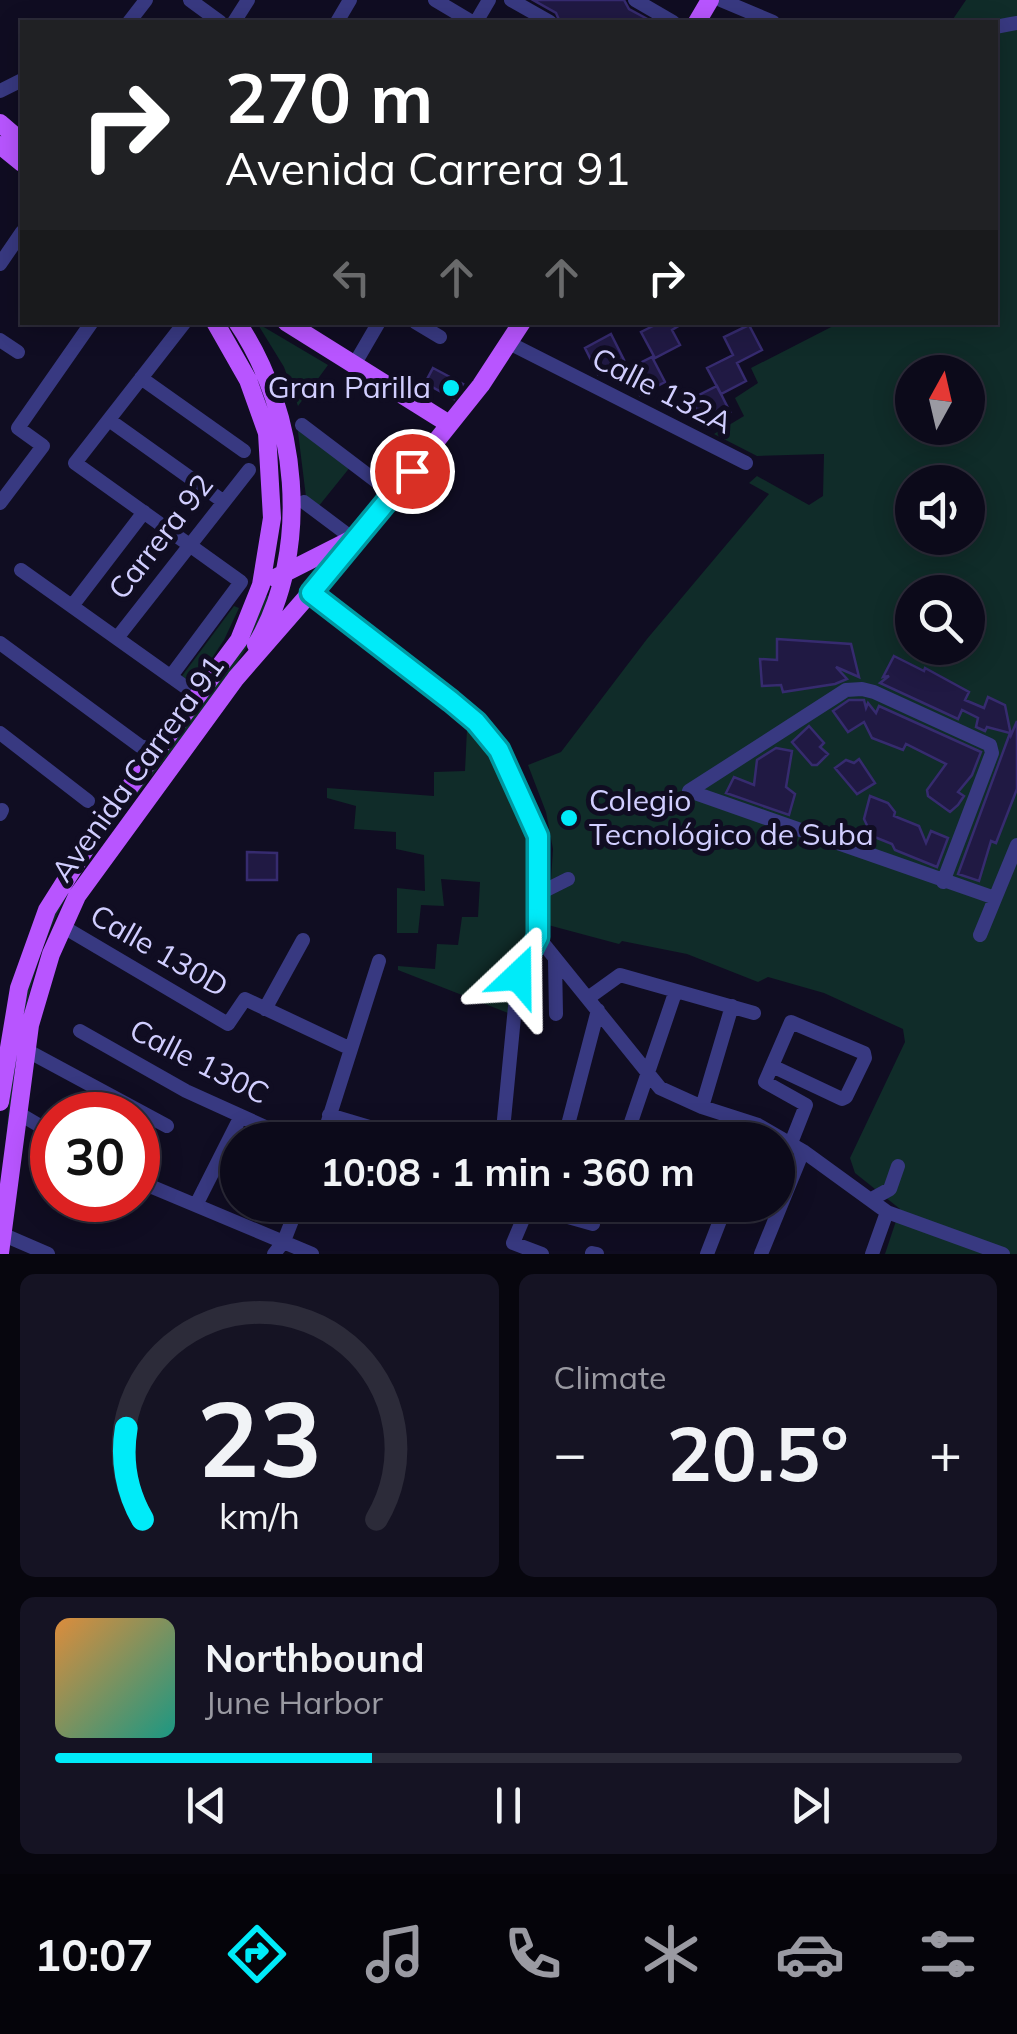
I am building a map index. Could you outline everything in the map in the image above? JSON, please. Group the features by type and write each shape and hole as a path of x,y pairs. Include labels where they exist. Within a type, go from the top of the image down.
{"main road":[{"path":"0,124 20,140"},
{"path":"0,145 20,161"},
{"path":"216,325 248,380 267,433 273,500 269,552 261,584"},
{"path":"236,678 268,622 283,574 291,512 286,438 272,387 239,325"},
{"path":"291,325 449,424"},
{"name":"Avenida Carrera 91","path":"2,1244 33,1011 62,926 100,861 236,678 393,494 520,325"},
{"name":"Avenida Carrera 91","path":"0,1102 4,1037 22,974 47,910 95,834 238,640 261,584 358,534"}],"street":[{"path":"131,20 146,0"},
{"path":"190,0 217,20"},
{"path":"437,0 471,20"},
{"path":"511,0 546,20"},
{"path":"636,0 670,20"},
{"path":"721,0 768,20"},
{"path":"0,264 20,239"},
{"path":"0,503 43,446 18,428 90,325"},
{"path":"170,676 241,582 75,463 184,325"},
{"path":"354,365 377,325"},
{"path":"419,325 440,337"},
{"path":"0,340 18,352"},
{"name":"Calle 132A","path":"508,344 556,361 741,462"},
{"path":"142,378 244,451"},
{"path":"109,420 224,502"},
{"path":"302,425 393,494"},
{"name":"Carrera 92","path":"117,638 249,470"},
{"path":"304,502 358,534"},
{"path":"72,606 144,512"},
{"path":"21,570 198,696"},
{"path":"311,593 476,722 499,750 538,836 538,937 518,976 504,1122"},
{"path":"0,642 140,746 158,752"},
{"path":"943,882 992,753 990,745 874,692 846,690 689,792 943,882 995,898"},
{"path":"0,733 88,801"},
{"path":"980,935 1017,845"},
{"path":"538,894 568,879"},
{"name":"Calle 130D","path":"62,926 228,1024 245,999 351,1049"},
{"path":"538,937 660,1088 733,1122"},
{"path":"265,1008 303,940"},
{"path":"328,1122 379,961"},
{"path":"556,961 556,1014"},
{"path":"568,1122 593,1004 620,975 754,1013"},
{"path":"631,1122 675,993"},
{"path":"702,1107 732,1006"},
{"path":"761,1254 797,1147 806,1105 765,1082 791,1022 860,1049 865,1058 846,1097 838,1098 772,1066"},
{"name":"Calle 130C","path":"80,1031 186,1091 254,1122"},
{"path":"26,1050 166,1126"},
{"path":"18,1113 30,1120"},
{"path":"239,1122 241,1116"},
{"path":"330,1116 352,1122"},
{"path":"797,1147 887,1212 1003,1254"},
{"path":"196,1206 220,1164"},
{"path":"870,1200 890,1189 898,1166"},
{"path":"160,1191 312,1254"},
{"path":"873,1254 887,1212"},
{"path":"274,1254 291,1222"},
{"path":"522,1222 513,1244 542,1254"},
{"path":"586,1222 593,1224"},
{"path":"707,1254 719,1222"},
{"path":"2,1244 48,1254"}],"green space":[{"path":"966,0 1017,0 1017,1254 885,1254 900,1209 855,1173 850,1158 905,1042 903,1029 824,993 768,977 758,982 687,954 622,941 619,944 548,925 553,849 546,812 528,765 561,752 647,639 769,494 749,483 757,476 809,505 823,496 824,454 757,456 714,434 744,416 735,398 758,383 751,368 835,325 998,325 998,20 952,20"},
{"path":"258,325 328,365 298,406 284,367"},
{"path":"297,424 351,466 318,507 306,497"},
{"path":"266,596 270,596 254,633 227,678 107,833 65,899 48,935 35,973 18,1051 0,1211 12,1069 30,974 62,895"},
{"path":"234,606 239,608 224,640 194,685 182,676"},
{"path":"467,729 516,799 530,846 532,900 527,934 516,967 513,1015 398,970 398,966 435,969 437,944 458,945 462,917 478,917 480,882 441,879 444,906 421,905 418,933 397,933 397,888 425,891 424,855 396,849 396,832 354,829 356,806 327,798 327,788 434,796 434,772 465,771"}],"building":[{"path":"533,0 624,0 629,9 649,20 559,20 556,13"},
{"path":"655,325 680,325 672,330 680,345 655,358 641,332"},
{"path":"749,325 762,350 737,363 746,381 721,394 707,368 733,355 724,337"},
{"path":"611,334 624,360 598,374 585,348"},
{"path":"652,357 665,382 640,395 626,370"},
{"path":"433,368 463,384 454,399 425,383"},
{"path":"717,386 730,412 704,425 691,399"},
{"path":"777,639 851,644 859,677 836,667 847,679 783,692 781,685 762,686 760,659 777,660"},
{"path":"894,656 895,665 912,665 924,671 925,668 969,692 965,700 984,708 988,697 1005,705 1011,735 1017,721 1017,789 996,843 991,841 979,881 958,874 1010,733 987,727 985,731 976,727 978,718 962,710 958,719 880,683 889,676 883,677"},
{"path":"849,700 864,700 866,708 868,703 876,713 879,706 981,752 972,775 958,792 964,796 958,805 950,812 928,796 927,790 946,764 906,744 903,750 872,738 864,722 848,732 833,711"},
{"path":"809,726 828,754 817,765 812,765 792,742"},
{"path":"776,748 792,751 786,787 795,794 789,815 726,793 734,777 754,785 757,760"},
{"path":"859,759 875,783 857,794 835,768 846,760 854,763"},
{"path":"870,796 888,803 894,816 919,826 926,843 931,831 948,838 937,867 872,836 864,819"},
{"path":"247,852 277,853 277,880 247,880"}],"place":[{"name":"Gran Parilla","path":"451,388"},
{"name":"Colegio Tecnológico de Suba","path":"569,818"}],"route":[{"path":"412,471 311,593 451,701 476,722 499,750 538,836 538,937 518,976"}]}
